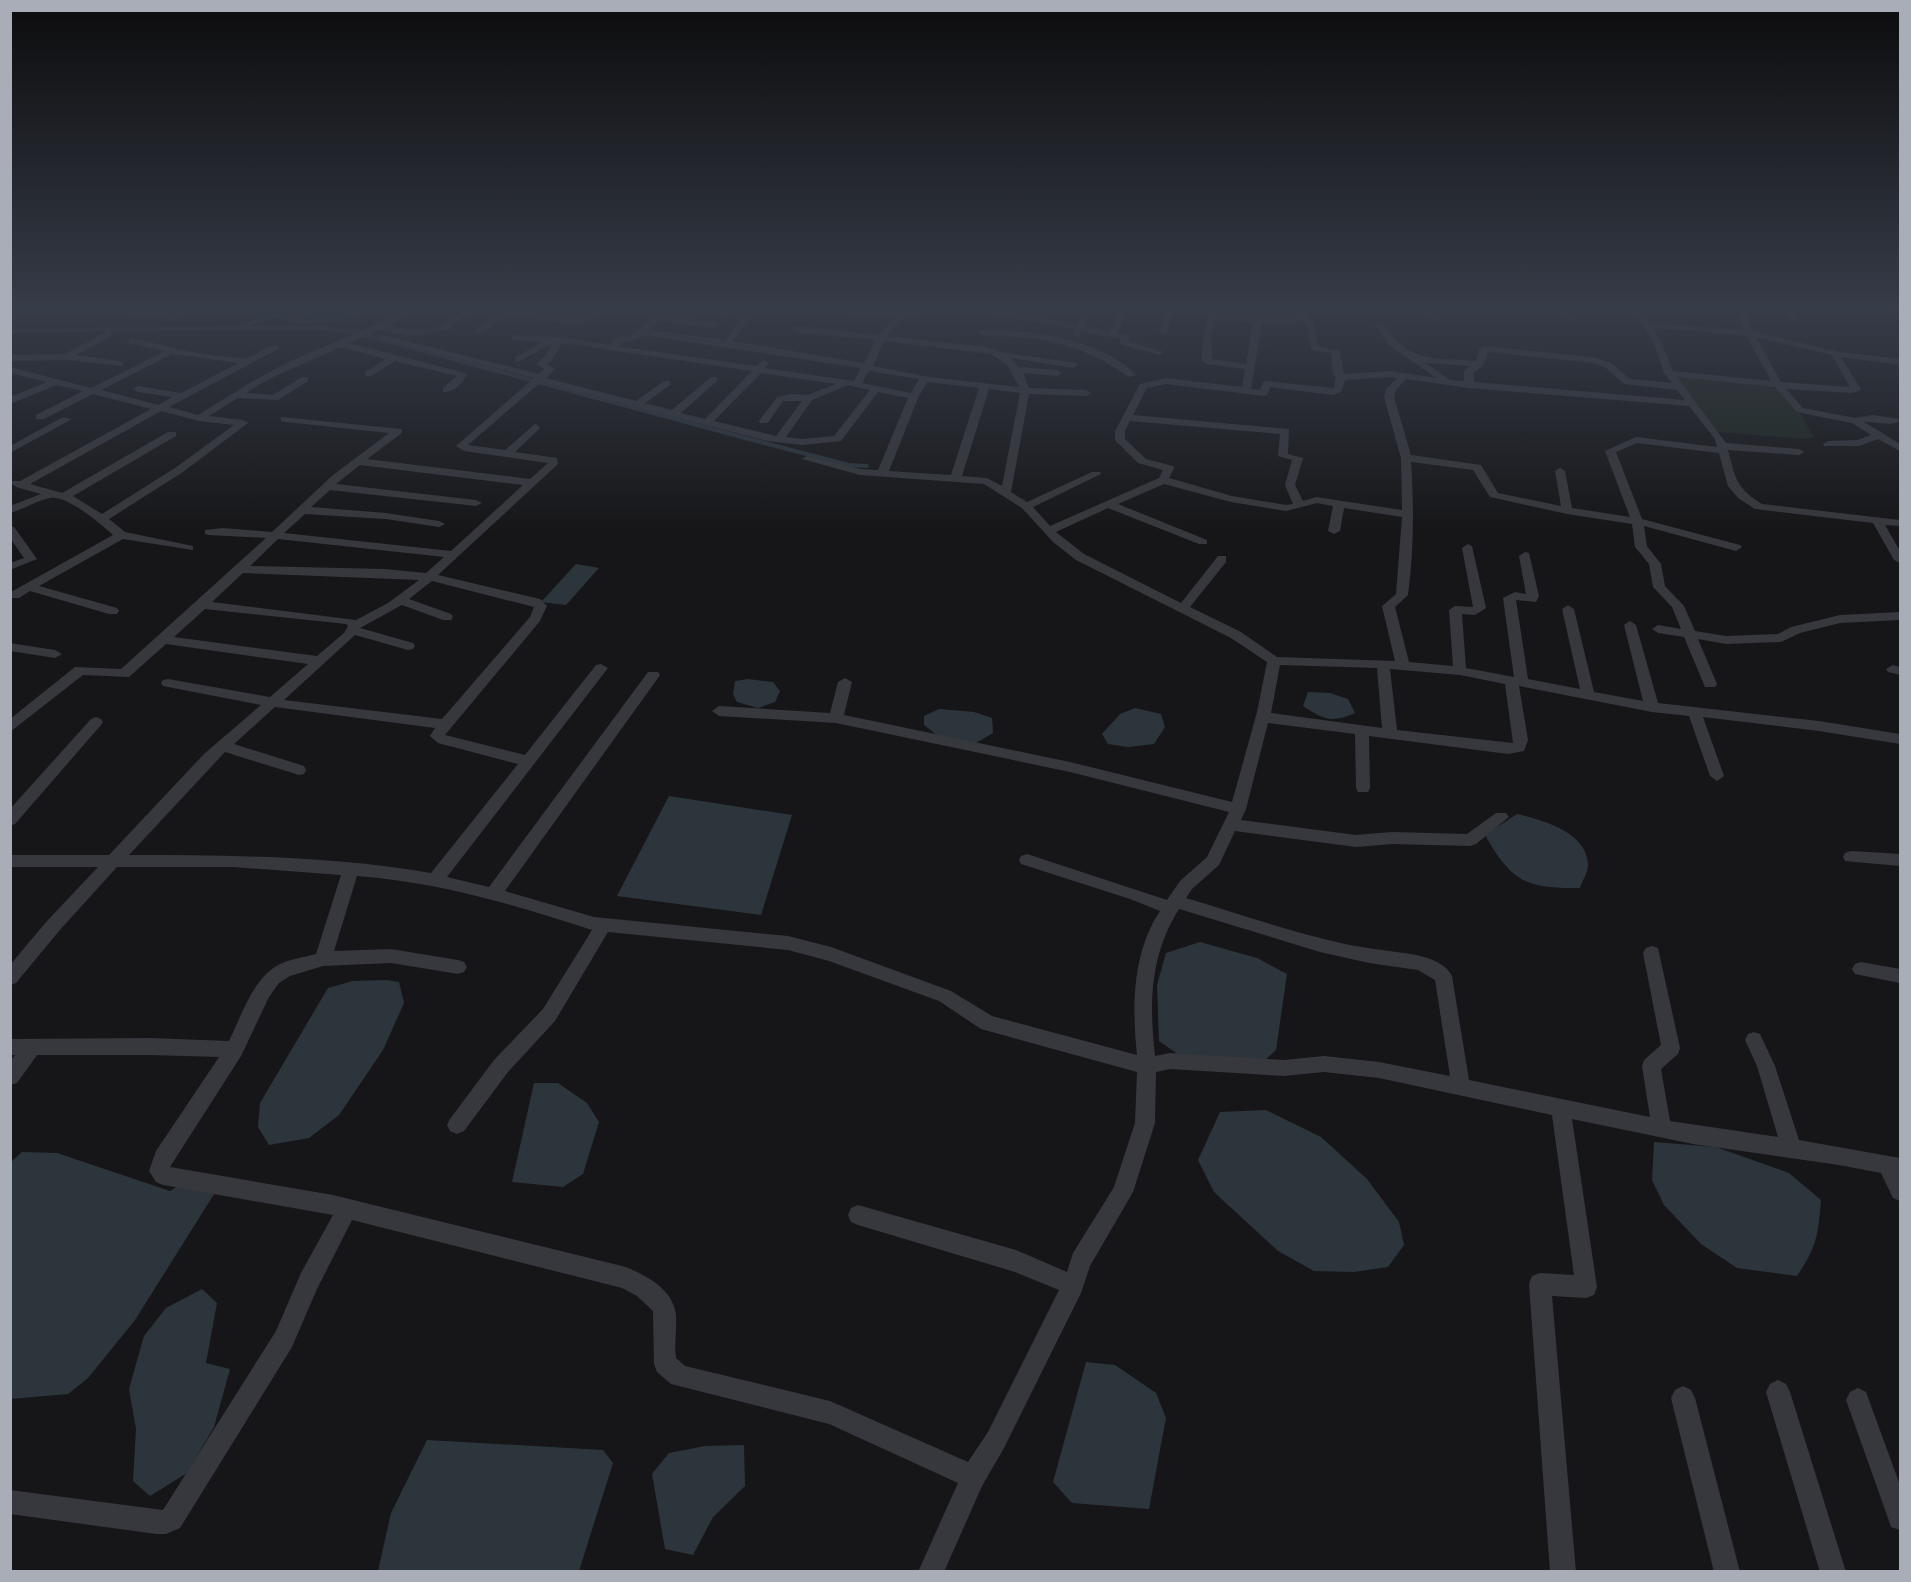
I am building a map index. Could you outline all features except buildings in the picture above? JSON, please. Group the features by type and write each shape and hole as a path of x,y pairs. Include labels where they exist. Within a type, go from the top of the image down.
{"street":[{"path":"11,401 51,384"},
{"path":"63,384 199,418 243,423 179,470 102,519"},
{"path":"40,417 107,384"},
{"path":"15,483 204,384"},
{"path":"199,418 254,384"},
{"path":"236,395 275,398 297,384"},
{"path":"446,390 455,384"},
{"path":"10,978 53,926 224,746 320,661 354,627 400,600 431,577 554,461 461,446 534,384"},
{"path":"553,384 706,423 802,442 837,439 876,389"},
{"path":"637,405 665,384"},
{"path":"672,415 708,384"},
{"path":"706,423 746,384"},
{"path":"764,421 784,397 809,398 851,384"},
{"path":"856,384 914,396"},
{"path":"883,472 914,396 922,384"},
{"path":"966,384 1025,391 1086,393"},
{"path":"1006,491 1025,391 1023,384"},
{"path":"1148,384 1143,386 1127,417 1120,431 1120,440 1142,461 1168,468 1163,480"},
{"path":"1189,384 1264,393 1266,384 1332,392 1338,390 1339,384"},
{"path":"1246,391 1247,384"},
{"path":"1396,384 1391,389 1389,398 1406,458 1409,503 1402,595 1388,606 1403,666"},
{"path":"1457,384 1691,403"},
{"path":"1646,384 1680,387"},
{"path":"1678,384 1720,439 1733,486 1742,496 1759,507 1900,523"},
{"path":"1777,384 1806,388 1856,389 1853,384"},
{"path":"1777,384 1800,410 1855,422 1900,448"},
{"path":"956,477 985,386"},
{"path":"138,389 182,396"},
{"path":"779,439 809,398"},
{"path":"1127,417 1285,431 1283,456 1298,459 1290,485 1300,506"},
{"path":"10,450 68,418"},
{"path":"1855,422 1873,418 1895,421"},
{"path":"10,728 80,670 124,674 328,486 398,431 285,419"},
{"path":"507,454 535,427"},
{"path":"10,510 59,495 172,434"},
{"path":"1828,444 1859,443 1880,435"},
{"path":"1710,684 1678,606 1659,587 1655,564 1641,547 1637,521 1611,450 1636,440 1799,452"},
{"path":"1406,458 1477,467 1494,495 1567,511 1637,521 1736,547"},
{"path":"807,459 860,472 987,481 1006,491 1026,506 1048,531 1080,556 1236,635 1274,661 1383,664 1460,671 1652,706 1819,726 1900,739"},
{"path":"357,461 532,483"},
{"path":"1560,471 1567,511"},
{"path":"1026,506 1096,474"},
{"path":"1048,531 1163,480 1231,499 1286,508 1316,500 1407,514"},
{"path":"15,483 59,495 102,519 121,535 189,549"},
{"path":"328,486 476,502"},
{"path":"1335,531 1339,503"},
{"path":"1108,504 1203,542"},
{"path":"302,510 386,516 440,524"},
{"path":"1877,520 1900,560"},
{"path":"10,529 31,559 10,567"},
{"path":"209,532 223,531 376,545 455,555"},
{"path":"15,595 121,535"},
{"path":"1460,671 1455,610 1476,611 1480,608 1468,549"},
{"path":"1262,717 1508,749 1518,747 1521,740 1509,598 1515,596 1530,599 1533,596 1525,556"},
{"path":"1183,608 1222,559"},
{"path":"240,569 386,573 431,577 536,602 541,606 536,618 437,736 443,740 528,761"},
{"path":"28,587 113,611"},
{"path":"400,600 447,617"},
{"path":"202,604 349,621 354,627 408,646"},
{"path":"1568,609 1588,694"},
{"path":"1658,629 1726,640 1781,639 1796,630 1840,619 1900,616"},
{"path":"1630,625 1652,706"},
{"path":"162,639 320,661"},
{"path":"10,647 55,654"},
{"path":"930,1572 973,1477 996,1440 1073,1285 1081,1261 1123,1192 1145,1123 1147,1066 1142,1018 1147,960 1163,920 1186,885 1213,861 1234,817 1262,717 1274,661"},
{"path":"1383,664 1390,734"},
{"path":"435,880 601,668"},
{"path":"493,894 653,675"},
{"path":"836,718 845,682"},
{"path":"168,683 298,707 445,724"},
{"path":"718,711 836,718 1070,767 1234,817 1356,842 1392,838 1470,840 1501,817"},
{"path":"1694,711 1717,776"},
{"path":"10,820 96,722"},
{"path":"1362,730 1363,788"},
{"path":"224,746 299,770"},
{"path":"10,797 29,797"},
{"path":"1851,857 1900,860"},
{"path":"1027,860 1135,894 1336,950 1412,963 1438,971 1443,976 1461,1087"},
{"path":"10,861 232,861 394,873 435,880 493,894 594,924 788,943 813,948 945,996 987,1023 1147,1066 1170,1061 1284,1068 1324,1064 1379,1070 1662,1129 1894,1166 1900,1191"},
{"path":"323,959 351,870"},
{"path":"457,1125 501,1066 549,1015 604,925"},
{"path":"1652,953 1671,1047 1651,1066 1662,1129"},
{"path":"458,967 392,956 323,959 285,970 273,978 263,992 234,1050 163,1158 158,1168 159,1171 164,1175 347,1209 626,1278 651,1291 664,1309 665,1364 679,1376 830,1413 973,1477"},
{"path":"1861,969 1900,976"},
{"path":"1754,1040 1766,1066 1792,1149"},
{"path":"10,1047 167,1045 234,1050"},
{"path":"10,1077 33,1047"},
{"path":"1561,1108 1586,1287 1540,1284 1563,1572"},
{"path":"10,1502 156,1522 166,1522 171,1519 284,1339 309,1281 347,1209"},
{"path":"858,1215 1016,1261 1073,1285"},
{"path":"1778,1392 1833,1572"},
{"path":"1683,1398 1727,1572"},
{"path":"1858,1400 1900,1518"}],"shaded area":[{"path":"1680,384 1774,385 1799,412 1814,437 1807,439 1718,432"},
{"path":"576,564 599,568 566,605 541,602"},
{"path":"748,679 773,682 780,691 775,702 758,708 737,702 733,694 735,681"},
{"path":"1308,692 1330,693 1348,699 1355,713 1334,719 1323,717 1303,706"},
{"path":"1135,708 1161,714 1165,727 1154,744 1128,747 1108,744 1102,734 1120,714"},
{"path":"939,709 974,712 992,718 993,733 976,743 937,735 924,725 924,716"},
{"path":"669,796 792,815 761,915 617,896"},
{"path":"1517,814 1562,829 1580,844 1586,854 1588,865 1580,888 1546,887 1533,884 1522,880 1504,863 1485,835"},
{"path":"1200,942 1257,958 1287,974 1276,1050 1264,1061 1179,1055 1159,1041 1157,985 1166,953"},
{"path":"353,981 399,982 404,1003 383,1050 339,1115 309,1138 269,1145 258,1127 260,1103 328,988"},
{"path":"534,1083 558,1083 587,1103 599,1122 583,1174 563,1187 512,1182"},
{"path":"1266,1110 1321,1137 1367,1179 1399,1222 1404,1245 1388,1267 1354,1272 1314,1271 1278,1251 1214,1192 1198,1160 1220,1112"},
{"path":"1654,1142 1716,1147 1789,1173 1821,1200 1815,1240 1809,1257 1797,1276 1737,1268 1701,1244 1664,1205 1652,1180"},
{"path":"22,1152 57,1153 170,1191 188,1180 216,1191 135,1320 88,1378 68,1394 11,1399 11,1162"},
{"path":"202,1289 217,1303 206,1363 230,1369 214,1427 187,1473 150,1496 133,1481 136,1429 129,1389 144,1336 166,1308"},
{"path":"1086,1362 1115,1365 1156,1393 1166,1418 1149,1509 1072,1503 1053,1482"},
{"path":"427,1440 603,1450 613,1463 579,1571 378,1571 391,1513"},
{"path":"744,1445 745,1486 713,1517 693,1555 665,1549 652,1474 669,1453 705,1446"}],"waterway":[{"path":"545,384 849,465 867,466"}]}
